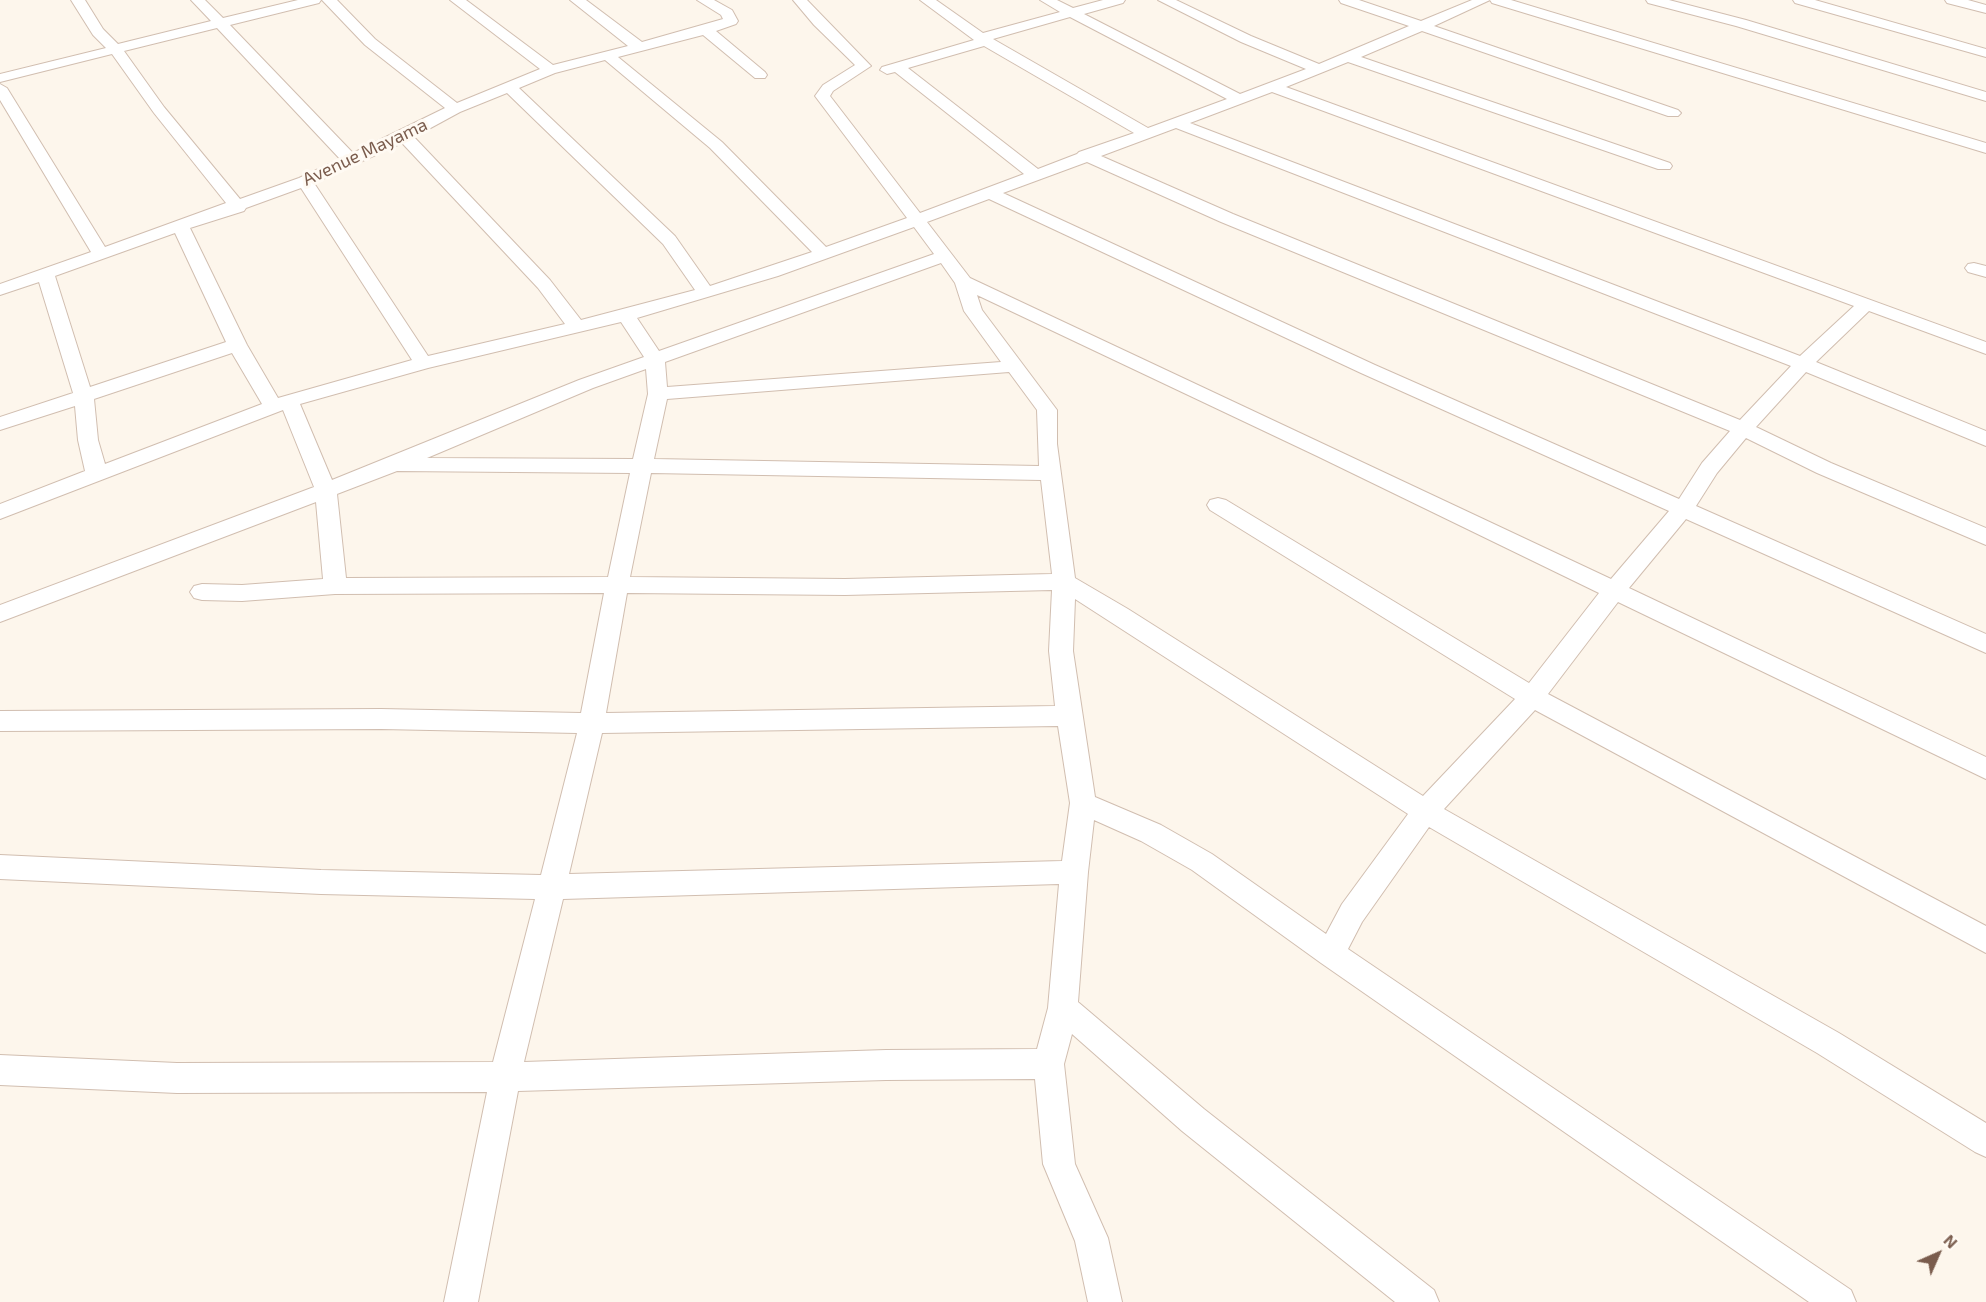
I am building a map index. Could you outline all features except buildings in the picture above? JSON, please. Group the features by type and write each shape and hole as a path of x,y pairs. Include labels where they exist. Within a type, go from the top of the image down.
{"street":[{"path":"78,0 98,32 116,50 159,110 238,207"},
{"path":"198,0 351,161"},
{"path":"0,78 314,0"},
{"path":"329,0 370,42 455,109"},
{"path":"457,0 550,70"},
{"path":"577,0 639,47"},
{"name":"Avenue Mayama","path":"0,291 305,181 404,136 455,109 550,70 706,30 731,21 727,13 704,0"},
{"path":"800,0 864,66 828,88 822,96 964,282 973,311 1047,410 1051,473 1064,582 1062,651 1069,716 1083,803 1074,873 1063,1008 1049,1064 1059,1164 1091,1238 1105,1302"},
{"path":"927,0 983,40 1145,133"},
{"path":"1047,0 1239,99"},
{"path":"850,76 898,68 1118,0"},
{"path":"1165,0 1246,39 1319,69"},
{"path":"1346,0 1673,113"},
{"path":"0,512 281,404 423,363 626,315 706,293 824,254 1319,69 1484,0"},
{"path":"1497,0 1986,148"},
{"path":"1653,0 1741,23 1986,98"},
{"path":"1800,0 1986,53"},
{"path":"1952,0 1986,9"},
{"path":"706,30 760,75"},
{"path":"606,54 716,145 824,254"},
{"path":"1348,57 1664,166"},
{"path":"898,68 1035,175"},
{"path":"509,86 669,240 706,293"},
{"path":"1270,86 1986,348"},
{"path":"0,88 101,255"},
{"path":"1173,122 1803,364 1986,439"},
{"path":"404,136 474,207 544,284 576,326"},
{"path":"1085,155 1227,218 1743,429 1824,468 1986,537"},
{"path":"305,181 423,363"},
{"path":"989,193 1357,364 1986,644"},
{"path":"180,225 237,345 281,404 326,490 335,586"},
{"path":"0,614 392,465 482,426 655,359 945,256"},
{"path":"45,274 84,398 88,440 97,476"},
{"path":"964,282 1324,451 1986,769"},
{"path":"1331,954 1352,912 1425,811 1532,697 1614,592 1683,509 1709,468 1803,364 1864,305"},
{"path":"461,1302 505,1077 592,723 627,533 658,394 655,359 626,315"},
{"path":"0,424 84,398 237,345"},
{"path":"658,394 1016,366"},
{"path":"392,465 643,466 1051,473"},
{"path":"1218,505 1532,697 1986,940"},
{"path":"202,592 242,593 335,586 845,587 1064,582 1120,615 1425,811 1828,1043 1986,1141"},
{"path":"0,721 381,719 592,723 1069,716"},
{"path":"1083,803 1151,833 1202,862 1331,954 1839,1302"},
{"path":"0,867 321,882 550,887 1074,873"},
{"path":"1063,1008 1192,1120 1422,1302"},
{"path":"0,1070 177,1078 505,1077 886,1065 1049,1064"}]}
